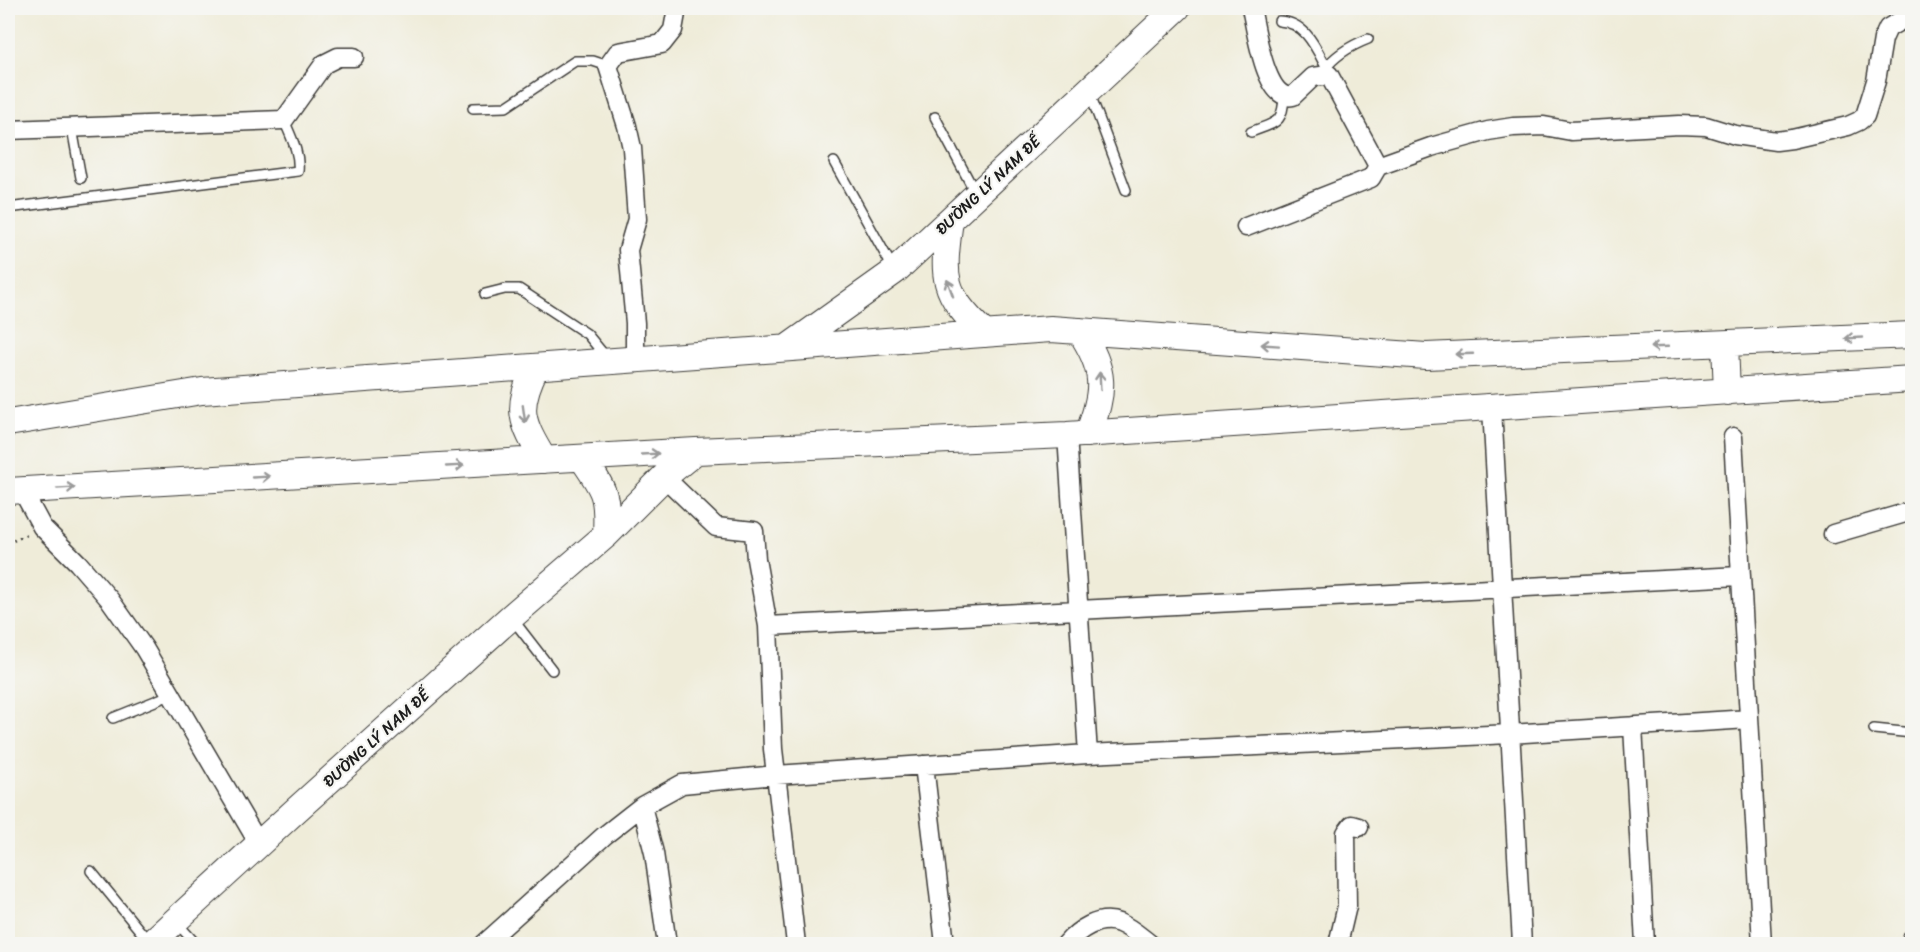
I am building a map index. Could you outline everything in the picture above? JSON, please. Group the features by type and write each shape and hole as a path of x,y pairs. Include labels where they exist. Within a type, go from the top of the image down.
{"street":[{"path":"635,359 635,323 628,250 637,219 632,148 608,66 618,52 662,44 673,30 677,8"},
{"name":"ĐƯỜNG LÝ NAM ĐẾ","path":"787,348 896,272 1177,8"},
{"path":"1246,227 1371,178 1378,166 1329,75 1323,70 1304,84 1293,96 1284,96 1277,92 1266,71 1251,8"},
{"path":"1378,166 1431,147 1488,131 1513,127 1544,126 1571,131 1679,125 1706,126 1735,135 1776,141 1848,126 1864,116 1876,81 1883,39 1888,28 1912,14"},
{"path":"8,130 284,120 324,64 338,57 354,57"},
{"path":"950,220 945,272 950,292 963,313 984,334"},
{"path":"8,423 202,391 1051,329 1426,356 1912,335"},
{"path":"1080,331 1091,348 1098,366 1101,386 1098,407 1077,434 1079,611 1088,754"},
{"path":"1725,344 1728,392"},
{"path":"536,367 522,400 523,418 529,436 544,460"},
{"path":"15,490 696,451 1077,434 1912,379"},
{"path":"1492,408 1522,945"},
{"path":"1733,437 1762,945"},
{"name":"ĐƯỜNG LÝ NAM ĐẾ","path":"151,944 511,617 606,535 664,477 696,451"},
{"path":"582,458 602,488 608,507 606,535"},
{"path":"664,477 716,527 754,531 756,559 768,626 773,749 796,945"},
{"path":"15,490 42,527 78,563 110,600 144,648 259,844"},
{"path":"1833,534 1912,511"},
{"path":"768,626 1740,576"},
{"path":"484,945 605,835 642,806 682,784 776,774 1088,754 1510,734 1749,719"},
{"path":"1633,726 1645,945"},
{"path":"924,765 945,945"},
{"path":"642,806 654,853 667,945"},
{"path":"1338,945 1347,906 1346,833 1352,825 1359,827"},
{"path":"1066,945 1081,929 1096,922 1118,922 1139,939"},
{"path":"1910,945 1912,939"}],"lane":[{"path":"1279,21 1286,21 1300,27 1308,35 1323,70 1340,53 1368,39"},
{"path":"473,108 506,107 575,62 593,61 608,66"},
{"path":"1088,91 1126,190"},
{"path":"1251,132 1279,120 1284,111 1284,96"},
{"path":"935,117 976,196"},
{"path":"8,208 298,171 297,152 284,120"},
{"path":"72,128 81,178"},
{"path":"834,162 896,272"},
{"path":"485,294 505,289 519,289 587,334 609,362"},
{"path":"511,617 552,670"},
{"path":"113,718 170,694"},
{"path":"1874,729 1912,733"},
{"path":"91,871 151,944"},
{"path":"176,921 196,945"}]}
